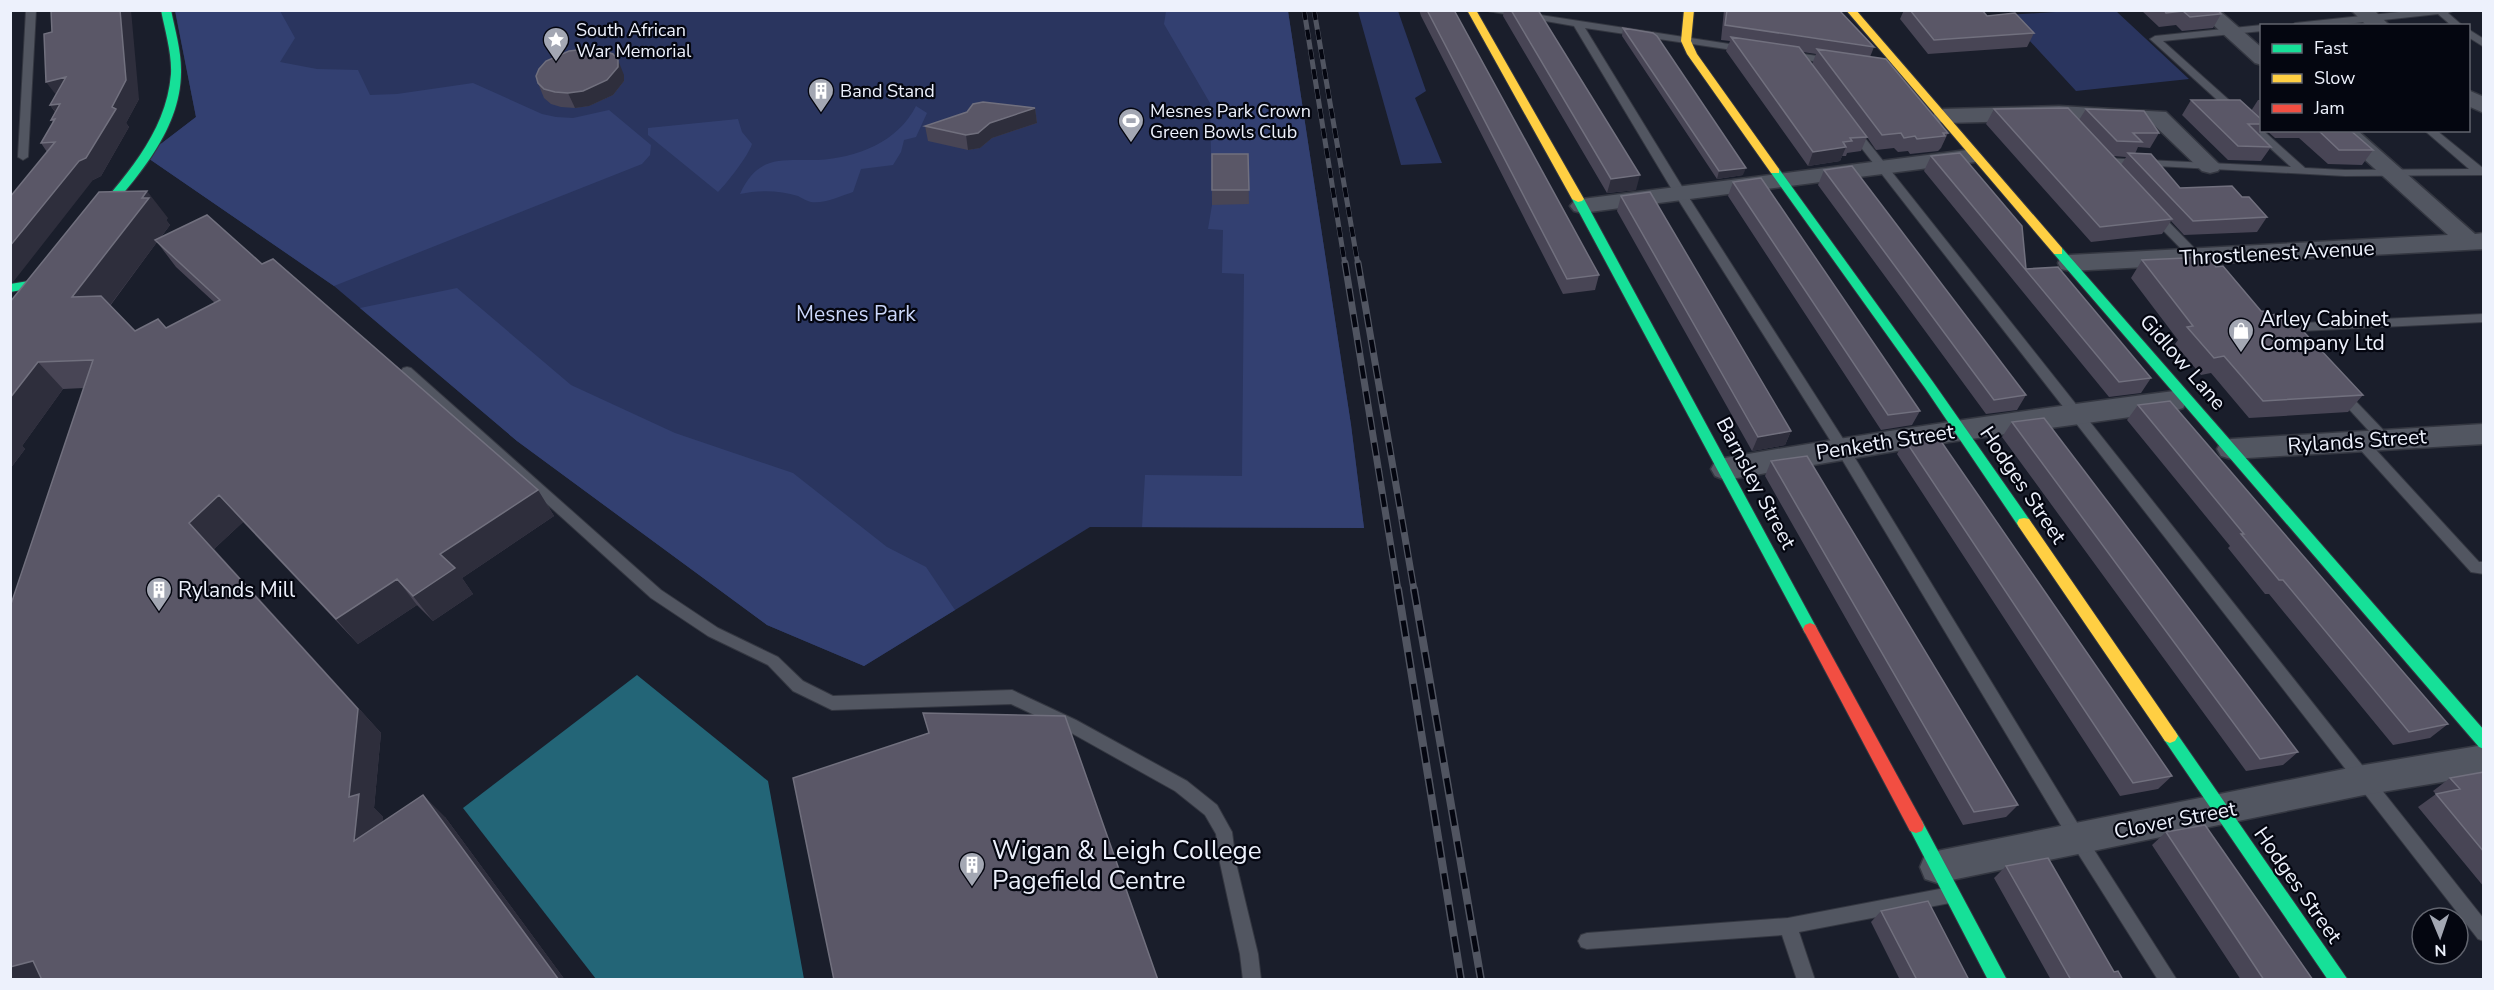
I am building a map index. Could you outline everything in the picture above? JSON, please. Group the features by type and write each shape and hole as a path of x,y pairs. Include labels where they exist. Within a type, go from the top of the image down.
{"street":[{"path":"83,233 145,156 159,134 169,110 176,84 176,72 166,10"},
{"name":"Barnsley Street","path":"1471,10 1582,206 1725,469 1998,980"},
{"path":"1686,42 1689,10"},
{"name":"Gidlow Lane","path":"1850,10 2484,742"},
{"path":"2206,10 2260,56"},
{"name":"Hodges Street","path":"1686,42 1780,180 1960,431 2219,811 2339,980"},
{"path":"2470,97 2484,107"},
{"path":"1944,116 2059,113 2158,117 2210,166"},
{"path":"2345,132 2477,242"},
{"path":"1582,206 1880,166 1978,156"},
{"name":"Throstlenest Avenue","path":"2070,263 2200,262 2477,242"},
{"path":"10,288 44,278 26,301"},
{"name":"Penketh Street","path":"1725,469 1842,448 2074,413 2188,399"},
{"name":"Rylands Street","path":"2231,449 2484,434"},
{"name":"Clover Street","path":"1944,881 2078,839 2364,780 2484,760"}],"lane":[{"path":"23,158 31,10"},
{"path":"1486,10 1686,42 1753,50"},
{"path":"2311,24 2446,11 2457,24"},
{"path":"1578,24 1680,193 1842,448 2078,839 2168,980"},
{"path":"2260,28 2156,39 2302,171"},
{"path":"2470,33 2484,44"},
{"path":"1775,53 1841,62"},
{"path":"1798,56 1812,74"},
{"path":"1884,69 1906,72"},
{"path":"2059,113 2074,129"},
{"path":"1846,120 2484,933"},
{"path":"2432,132 2482,172"},
{"path":"2104,162 2302,171 2482,172"},
{"path":"2145,205 2200,262"},
{"path":"2280,329 2484,318"},
{"path":"407,371 656,594 713,632 773,661 798,686 832,703 1012,697 1071,725 1181,786 1211,810 1224,832 1228,862 1249,954 1252,980"},
{"path":"2329,380 2373,441 2481,571"},
{"path":"1587,940 1788,926 1944,881"},
{"path":"1788,926 1806,980"}],"green space":[{"name":"Mesnes Park","path":"175,11 1288,11 1351,425 1364,528 1090,527 864,666 767,625 517,441 334,286 145,156 196,117"},
{"path":"1358,11 1398,11 1426,91 1415,98 1442,163 1401,165"},
{"path":"2116,11 2189,79 2076,91 2006,15"}],"shaded area":[{"path":"175,10 280,11 295,38 280,62 317,69 358,70 370,95 397,94 473,83 542,114 556,117 573,118 609,110 651,145 650,155 642,164 334,286 145,156 196,117"},
{"path":"1166,11 1288,11 1351,425 1364,528 1142,527 1145,475 1242,476 1244,274 1222,273 1223,230 1208,229 1212,205 1210,103 1164,24"},
{"path":"916,106 927,113 916,137 904,140 901,152 893,165 861,169 853,192 821,202 809,202 798,196 776,192 740,194 755,172 772,162 833,159 875,146 899,129"},
{"path":"738,119 742,132 752,144 737,169 718,192 648,135 648,128"},
{"path":"457,288 571,385 675,433 793,473 887,547 926,567 955,610 864,666 767,625 517,441 360,308"},
{"path":"637,675 768,781 804,979 596,979 463,808"}],"building":[{"path":"51,10 120,10 126,80 112,107 116,109 86,158 79,161 10,246 10,197 55,142 41,143 55,119 51,120 60,104 50,105 66,77 46,82 44,34 52,32"},
{"path":"1427,10 1454,10 1599,275 1567,279"},
{"path":"1511,10 1538,10 1640,175 1611,179"},
{"path":"1727,10 1839,10 1874,47 1725,25"},
{"path":"1910,10 1982,10 1987,16 2015,13 2034,33 1934,40"},
{"path":"2164,10 2218,10 2221,14 2190,17 2183,11 2166,13"},
{"path":"1623,28 1653,33 1657,36 1746,168 1719,171"},
{"path":"1731,37 1799,47 1867,137 1850,138 1852,141 1843,142 1846,147 1813,152"},
{"path":"595,48 613,54 618,60 618,67 607,80 583,91 568,93 544,89 538,83 536,76 546,61 569,51"},
{"path":"1817,49 1886,59 1948,133 1943,133 1945,136 1917,139 1915,136 1904,138 1901,133 1882,135"},
{"path":"2191,100 2240,100 2260,118 2260,124 2248,124 2271,147 2238,146"},
{"path":"983,102 1035,108 990,123 978,133 966,135 925,126 967,112 973,104"},
{"path":"2068,108 2172,219 2100,227 1994,109"},
{"path":"2086,109 2144,111 2159,133 2133,133 2142,142 2117,141"},
{"path":"2320,132 2352,132 2373,150 2339,150"},
{"path":"1960,153 2022,226 2026,269 2058,267 2151,378 2119,382 1931,156"},
{"path":"2128,153 2151,154 2180,188 2232,186 2242,197 2249,197 2267,217 2193,221"},
{"path":"1212,154 1248,154 1249,190 1212,190"},
{"path":"1852,166 2026,395 1994,400 1824,170"},
{"path":"1761,178 1920,411 1888,415 1733,182"},
{"name":"Rylands Mill","path":"147,191 142,198 149,198 72,297 101,296 135,331 158,319 166,328 220,300 155,240 207,215 262,264 273,259 538,490 440,554 455,568 413,596 397,579 336,619 219,495 189,523 358,709 349,797 359,794 354,841 423,795 559,980 42,980 33,961 10,967 10,607 93,360 38,362 10,398 10,302 99,192"},
{"path":"1650,192 1791,431 1758,437 1621,196"},
{"path":"2208,257 2216,267 2223,266 2261,311 2269,312 2271,315 2284,313 2289,316 2363,395 2263,401 2224,356 2214,358 2187,327 2193,326 2142,260"},
{"path":"2170,401 2448,724 2409,732 2283,580 2279,580 2138,405"},
{"path":"2044,418 2298,752 2260,759 2012,422"},
{"path":"1936,434 2172,776 2133,783 1905,440"},
{"path":"1807,456 2018,805 1974,812 1771,461"},
{"name":"Wigan & Leigh College Pagefield Centre","path":"923,713 1065,716 1158,980 834,980 793,778 929,733"},
{"path":"2484,772 2484,852 2436,794 2460,789 2450,778"},
{"path":"2205,825 2313,980 2264,980 2166,832"},
{"path":"2048,858 2114,972 2118,971 2123,980 2071,980 2006,866"},
{"path":"1928,901 1969,980 1917,980 1881,911"}],"railway":[{"path":"1304,10 1345,265"},
{"path":"1314,10 1358,265"},
{"path":"1345,263 1398,590"},
{"path":"1358,263 1414,590"},
{"path":"1398,589 1461,980"},
{"path":"1414,589 1481,980"}],"traffic: fast":[{"path":"89,226 132,175 167,117 176,73 166,10"},
{"path":"1775,171 1929,385 2024,523"},
{"path":"1578,199 1810,629"},
{"path":"2058,251 2484,742"},
{"path":"10,288 41,283"},
{"path":"2170,736 2339,980"},
{"path":"1916,826 1998,980"}],"traffic: slow":[{"path":"1471,10 1578,199"},
{"path":"1689,10 1686,41 1692,54 1775,171"},
{"path":"1850,10 2058,251"},
{"path":"2024,523 2170,736"}],"traffic: jam":[{"path":"1810,629 1916,826"}],"place":[{"name":"South African War Memorial","path":"556,63"},
{"name":"Band Stand","path":"821,114"},
{"name":"Mesnes Park Crown Green Bowls Club","path":"1131,144"},
{"name":"Arley Cabinet Company Ltd","path":"2241,354"},
{"name":"Rylands Mill","path":"159,613"},
{"name":"Wigan & Leigh College Pagefield Centre","path":"972,888"}]}
